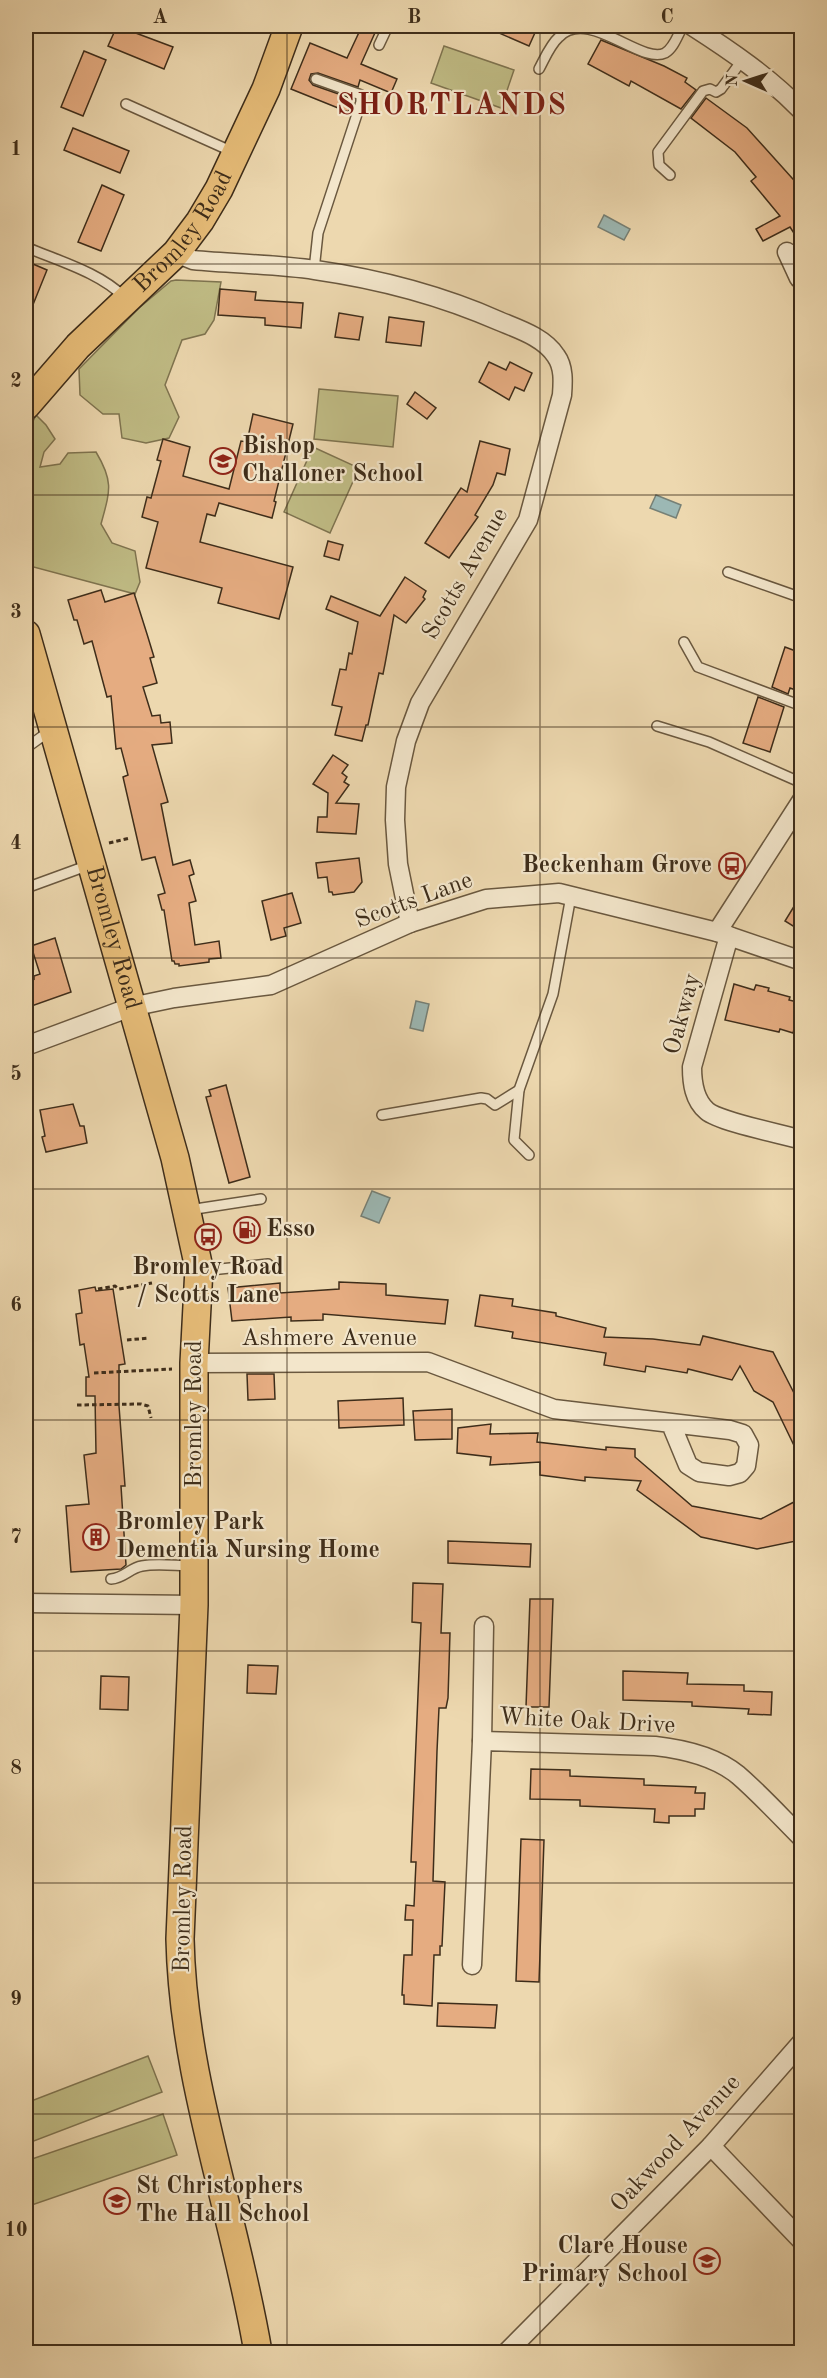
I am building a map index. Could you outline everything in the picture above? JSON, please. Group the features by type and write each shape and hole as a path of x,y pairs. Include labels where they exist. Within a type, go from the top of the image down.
{"main road":[{"name":"Bromley Road","path":"26,406 78,346 176,253 209,207 266,89 289,26"},
{"name":"Bromley Road","path":"26,634 180,1178 199,1271 194,1363 195,1605 180,1940 181,1978 192,2064 249,2304 258,2352"}],"street":[{"path":"692,26 742,59 788,96 801,111"},
{"path":"787,252 801,277"},
{"name":"Scotts Avenue","path":"176,253 193,260 314,270 387,283 467,307 519,329 546,345 557,356 562,371 562,395 528,520 420,703 406,741 396,787 394,820 398,864 410,923"},
{"path":"723,934 801,800"},
{"name":"Scotts Lane","path":"26,1046 131,1007 174,998 271,986 410,923 486,899 559,893 723,934 801,961"},
{"name":"Oakway","path":"723,934 692,1067 692,1084 696,1097 706,1110 720,1117 801,1140"},
{"name":"Ashmere Avenue","path":"194,1363 428,1362 554,1409 671,1424"},
{"path":"26,1603 195,1605"},
{"name":"White Oak Drive","path":"472,1965 482,1741 484,1626"},
{"name":"White Oak Drive","path":"482,1741 655,1746 679,1749 708,1759 736,1774 801,1838"},
{"name":"Oakwood Avenue","path":"507,2352 711,2146 801,2042"},
{"path":"711,2146 801,2241"}],"lane":[{"path":"379,45 388,26"},
{"path":"539,69 555,42 568,30 596,31 643,51 657,54 665,53 670,48 683,26"},
{"path":"670,175 659,165 658,152 703,91 710,89 716,92 721,89 742,59"},
{"path":"314,270 318,233 361,102 361,95 316,79"},
{"path":"126,104 236,153"},
{"path":"26,247 95,277 117,290 127,300"},
{"path":"728,572 801,598"},
{"path":"684,642 698,667 801,706"},
{"path":"657,726 710,742 801,783"},
{"path":"26,748 53,728"},
{"path":"26,888 92,864"},
{"path":"529,1155 514,1140 519,1090 553,993 571,896"},
{"path":"382,1115 481,1098 495,1105 519,1090"},
{"path":"187,1211 261,1199"},
{"path":"199,1271 268,1264"},
{"path":"111,1579 120,1578 132,1568 144,1565 194,1566"}],"path":[{"path":"98,1289 115,1286 119,1289 152,1283"},
{"path":"127,1340 149,1338"},
{"path":"94,1372 177,1369 194,1363"},
{"path":"77,1404 141,1404 148,1406 151,1418"}],"shaded area":[{"path":"444,46 514,70 501,108 431,83"},
{"path":"171,281 221,282 214,320 205,334 182,340 165,385 179,417 169,438 146,443 122,438 119,414 103,414 80,395 79,369 139,308"},
{"path":"319,389 398,396 393,447 314,439"},
{"path":"36,415 55,439 44,452 40,467 60,464 68,453 96,452 102,462 109,487 101,524 112,543 135,551 140,582 135,594 26,565 26,436"},
{"path":"313,447 359,468 330,533 284,512"},
{"path":"148,2056 162,2092 26,2144 26,2103"},
{"path":"163,2114 177,2155 26,2207 26,2161"}],"water":[{"path":"604,215 630,229 624,240 598,227"},
{"path":"656,495 681,505 676,518 650,508"},
{"path":"416,1001 429,1004 423,1031 410,1028"},
{"path":"372,1191 390,1198 379,1223 361,1216"}],"building":[{"path":"117,26 173,47 164,69 108,46"},
{"path":"362,26 378,26 361,64 397,79 391,93 360,80 358,87 318,73 311,74 309,80 313,85 353,99 348,112 291,89 310,43 347,58"},
{"path":"483,26 538,26 529,46"},
{"path":"601,40 687,78 685,82 696,90 681,109 631,81 629,86 588,64"},
{"path":"84,51 106,60 83,116 61,107"},
{"path":"706,98 747,128 801,188 801,244 790,227 763,241 756,229 780,216 751,181 756,177 735,152 691,118"},
{"path":"73,128 129,151 120,173 64,150"},
{"path":"102,185 124,195 101,251 78,242"},
{"path":"26,261 47,270 26,322"},
{"path":"220,289 256,292 255,300 303,303 301,328 265,325 265,318 218,315"},
{"path":"339,313 363,317 359,340 335,337"},
{"path":"389,317 424,322 421,346 386,342"},
{"path":"489,362 506,370 510,362 532,373 524,391 515,387 509,400 479,382"},
{"path":"415,392 436,408 427,419 407,404"},
{"path":"253,414 293,424 272,518 219,503 215,516 207,514 200,542 293,567 279,619 218,603 222,588 146,568 158,522 142,517 147,497 151,498 161,461 157,460 163,439 190,447 183,476 229,489 241,441 247,442"},
{"path":"480,441 510,449 505,475 497,473 493,485 475,515 478,517 449,558 425,543 461,488 467,492"},
{"path":"328,541 343,545 339,560 324,556"},
{"path":"405,577 426,591 423,597 425,599 406,623 394,615 383,674 379,673 368,725 366,725 362,741 335,735 342,707 332,705 340,669 346,670 349,653 352,654 358,622 326,609 331,596 380,616"},
{"path":"101,590 105,602 134,593 154,657 150,658 157,683 143,687 152,716 160,715 161,723 170,722 172,743 152,745 168,802 161,804 173,865 190,860 194,874 189,876 196,901 189,903 195,945 219,941 221,958 209,959 209,962 179,966 172,961 164,910 162,910 158,895 165,893 155,857 142,860 123,777 128,775 121,748 116,749 111,696 107,697 92,641 84,644 68,600"},
{"path":"785,647 801,653 801,692 790,688 788,694 772,687"},
{"path":"758,697 784,707 770,752 743,743"},
{"path":"333,755 348,765 342,773 347,777 344,782 349,785 336,803 359,804 356,834 317,832 318,817 327,817 328,793 313,784"},
{"path":"359,858 362,882 354,892 333,895 329,892 327,877 318,878 316,863"},
{"path":"292,893 301,923 284,928 286,936 271,940 262,901"},
{"path":"801,895 801,931 785,921"},
{"path":"55,938 71,992 26,1008 26,965 29,964 34,980 34,976 40,974 31,946"},
{"path":"734,984 754,990 756,985 769,988 768,991 790,997 789,1000 801,1003 793,1033 725,1020"},
{"path":"226,1085 250,1177 229,1183 206,1097 211,1096 209,1090"},
{"path":"73,1104 80,1126 84,1126 87,1143 46,1152 42,1137 45,1136 40,1110"},
{"path":"339,1282 386,1284 386,1295 448,1300 445,1324 323,1314 323,1320 291,1321 291,1317 232,1321 228,1288 280,1283 280,1293 339,1289"},
{"path":"95,1287 96,1291 113,1289 125,1364 119,1365 119,1406 125,1486 121,1486 126,1565 121,1569 71,1572 66,1506 89,1504 84,1455 96,1453 95,1396 86,1396 86,1377 89,1377 84,1344 80,1345 76,1314 82,1313 79,1290"},
{"path":"480,1295 513,1299 512,1306 556,1313 556,1316 606,1328 604,1337 653,1339 700,1345 703,1336 773,1352 795,1395 801,1391 801,1460 773,1402 754,1391 740,1366 732,1380 688,1369 687,1373 646,1366 645,1372 604,1365 606,1353 512,1338 513,1332 475,1326"},
{"path":"247,1374 274,1374 275,1399 248,1400"},
{"path":"403,1398 404,1425 339,1428 338,1401"},
{"path":"452,1409 452,1439 415,1440 413,1411"},
{"path":"491,1424 490,1434 538,1433 537,1442 606,1450 606,1447 635,1449 635,1457 692,1506 761,1519 794,1502 801,1540 757,1549 701,1537 637,1490 641,1481 585,1477 585,1481 540,1475 540,1462 490,1465 491,1457 457,1453 458,1428"},
{"path":"448,1541 531,1544 530,1567 448,1563"},
{"path":"413,1583 443,1584 441,1633 450,1633 448,1698 446,1708 439,1708 433,1881 445,1882 442,1946 440,1946 440,1955 434,1955 432,2006 404,2004 404,1995 402,1995 404,1955 412,1955 413,1920 405,1920 406,1905 414,1906 416,1862 411,1862 421,1623 412,1622"},
{"path":"530,1599 553,1599 549,1707 526,1707"},
{"path":"248,1665 278,1666 276,1694 247,1693"},
{"path":"623,1671 688,1673 687,1684 744,1685 744,1691 772,1692 771,1715 748,1714 749,1709 692,1706 692,1702 623,1700"},
{"path":"101,1676 129,1677 128,1710 100,1709"},
{"path":"531,1769 570,1770 570,1776 644,1779 644,1785 696,1787 695,1793 705,1793 704,1809 695,1809 695,1816 669,1816 669,1823 654,1822 655,1809 580,1806 580,1800 530,1799"},
{"path":"521,1839 544,1840 539,1982 516,1981"},
{"path":"438,2003 497,2005 495,2028 437,2026"}],"place":[{"name":"Bishop Challoner School","path":"223,461"},
{"name":"Beckenham Grove","path":"732,866"},
{"name":"Esso","path":"247,1230"},
{"name":"Bromley Road / Scotts Lane","path":"208,1237"},
{"name":"Bromley Park Dementia Nursing Home","path":"96,1537"},
{"name":"St Christophers The Hall School","path":"117,2201"},
{"name":"Clare House Primary School","path":"707,2261"}],"district":[{"name":"SHORTLANDS","path":"452,106"}]}
